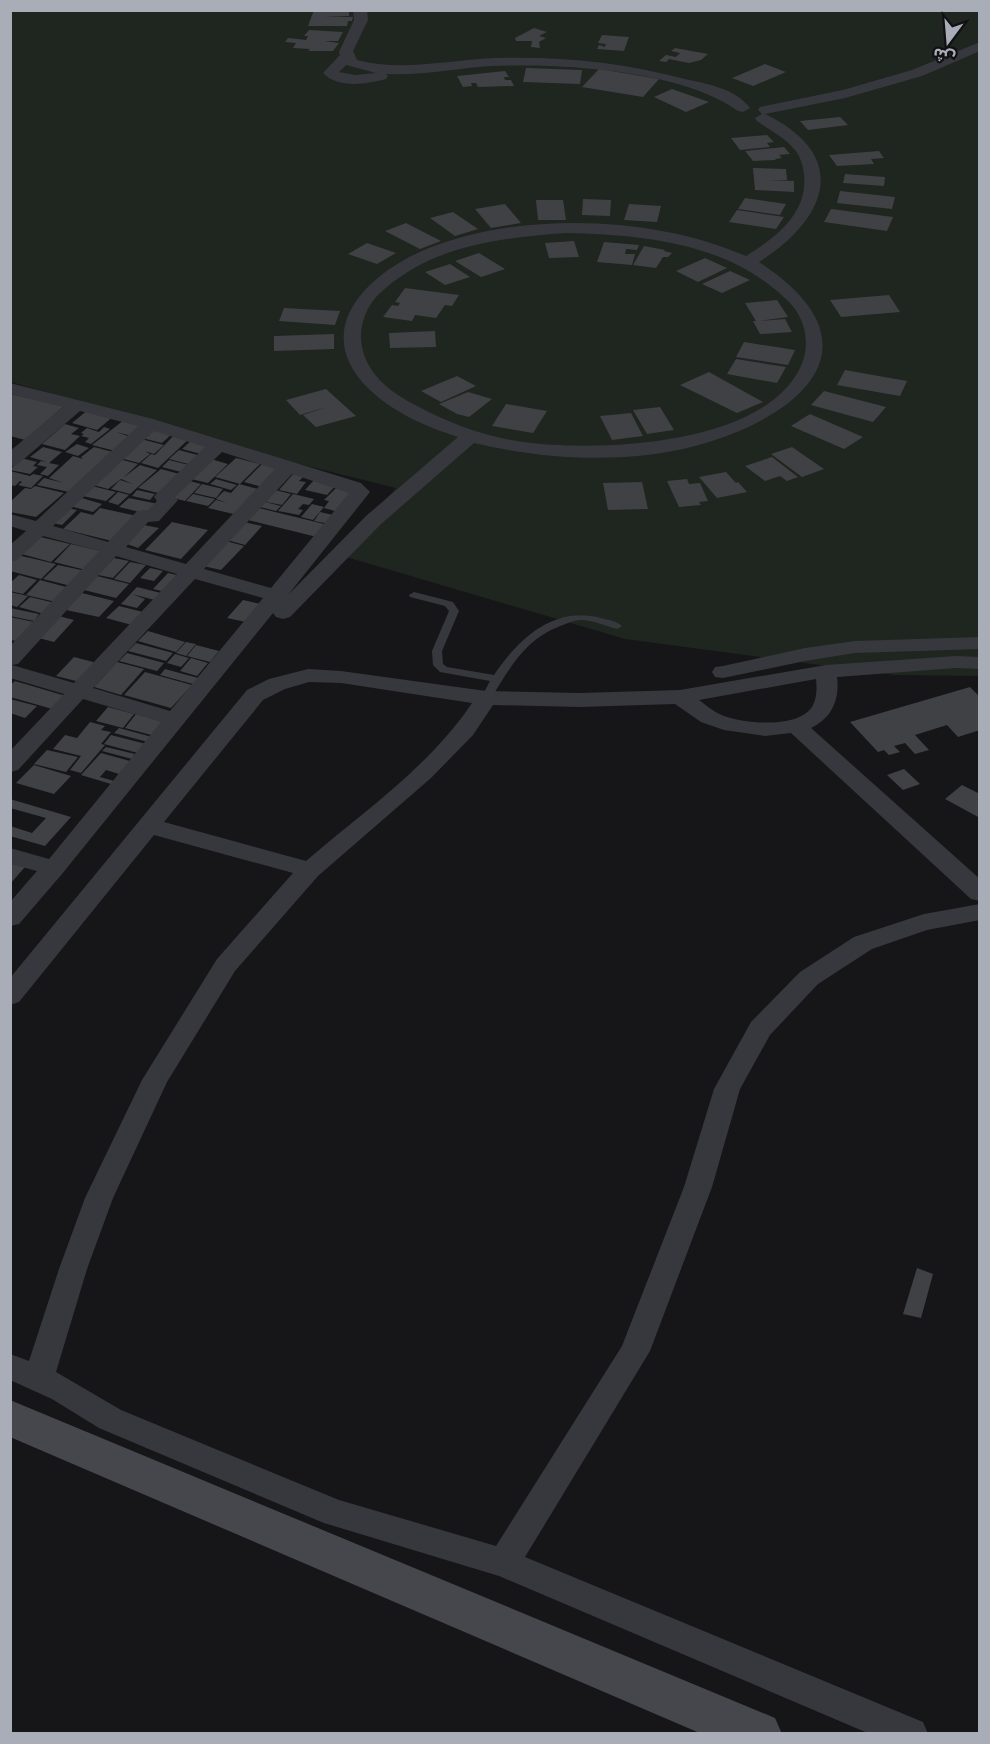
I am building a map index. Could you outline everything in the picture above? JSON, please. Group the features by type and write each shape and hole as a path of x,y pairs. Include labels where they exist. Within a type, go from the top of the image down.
{"street":[{"path":"360,10 361,20 346,52 349,54 351,63 370,69 395,71 505,62 610,66 655,74 720,93 743,108 755,107 800,146 809,162 813,193 804,213 786,236 746,263"},
{"path":"763,114 896,79 980,46"},
{"path":"349,54 330,73 341,78 360,81 395,71"},
{"path":"566,228 663,236 693,243 746,263 777,282 795,298 808,315 815,340 815,352 805,377 795,389 768,410 750,420 708,436 632,450 549,450 471,436 439,425 389,398 371,382 359,365 352,340 356,314 365,298 397,270 436,252 472,240 566,228"},
{"path":"10,388 219,444 287,468 354,487 360,492 278,596 174,719 54,868 10,918"},
{"path":"10,461 76,405"},
{"path":"10,556 150,425"},
{"path":"10,933 304,589 397,497 471,436"},
{"path":"10,659 144,515 152,517 168,500 164,497 219,444"},
{"path":"10,765 287,468"},
{"path":"10,520 278,596"},
{"path":"723,672 795,656 855,647 920,643 980,643"},
{"path":"10,996 255,695 277,684 308,675 330,676 491,689 580,700 680,697 826,671 945,663 980,663"},
{"path":"10,671 174,719"},
{"path":"680,697 718,721 758,730 797,727 819,713 827,696 826,671"},
{"path":"39,1378 99,1198 155,1080 226,965 310,870 423,773 465,730 491,689"},
{"path":"797,727 980,893"},
{"path":"150,826 310,870"},
{"path":"10,856 54,868"},
{"path":"504,1563 635,1351 698,1187 727,1089 760,1029 809,978 863,943 924,922 980,912"},
{"path":"10,1366 63,1390 110,1419 335,1513 504,1563 911,1734"},
{"path":"10,1418 758,1734"}],"lane":[{"path":"414,595 449,604 454,611 437,651 438,664 444,670 491,689 524,642 546,626 578,617 617,626"}],"shaded area":[{"path":"10,11 979,11 979,676 895,675 625,639 336,554 396,488 299,464 11,382"}],"building":[{"path":"314,10 349,10 349,16 324,17 353,17 352,21 348,21 347,26 308,26"},
{"path":"534,28 547,32 539,36 546,38 539,42 540,48 531,47 532,41 516,41 515,38"},
{"path":"309,30 343,32 338,41 324,41 339,43 333,51 308,51 310,49 293,48 296,43 285,42 288,38 306,40 308,36 304,36"},
{"path":"602,35 629,37 624,51 597,49 599,45 605,47 606,44 598,43"},
{"path":"675,48 708,54 701,60 689,63 669,59 666,62 659,61 666,55 676,57 680,53 671,51"},
{"path":"765,64 786,72 753,86 732,78"},
{"path":"526,68 582,70 580,84 523,82"},
{"path":"599,69 659,79 643,97 582,87"},
{"path":"505,71 509,77 504,77 505,80 511,80 514,86 478,87 476,83 471,83 472,86 463,87 457,76"},
{"path":"672,89 709,102 686,112 654,97"},
{"path":"840,117 848,125 808,130 800,121"},
{"path":"767,135 774,142 767,143 770,147 740,150 731,138"},
{"path":"784,147 790,154 779,155 782,158 776,160 753,161 745,151"},
{"path":"879,151 884,158 871,159 874,164 837,166 829,155"},
{"path":"753,168 786,169 787,180 769,180 794,181 794,192 755,190"},
{"path":"845,174 885,177 884,186 843,183"},
{"path":"840,191 895,197 892,209 837,203"},
{"path":"745,198 786,204 780,215 738,209"},
{"path":"583,199 611,200 610,216 582,215"},
{"path":"536,200 563,200 566,220 538,220"},
{"path":"505,204 521,223 491,228 475,209"},
{"path":"629,204 661,206 657,222 624,220"},
{"path":"831,209 893,217 887,231 824,222"},
{"path":"737,210 784,217 776,229 729,222"},
{"path":"453,212 478,229 455,236 430,218"},
{"path":"406,223 441,241 420,249 385,231"},
{"path":"574,241 579,257 549,258 545,243"},
{"path":"604,242 639,245 637,250 626,249 625,254 635,254 632,265 597,262"},
{"path":"367,243 396,253 377,264 348,254"},
{"path":"644,246 672,253 668,257 663,257 656,268 633,265"},
{"path":"479,253 505,269 481,277 455,261"},
{"path":"705,258 727,268 698,282 676,271"},
{"path":"450,264 470,277 445,285 425,272"},
{"path":"730,271 750,280 722,293 702,284"},
{"path":"405,288 459,295 452,306 445,305 436,318 415,315 412,321 383,317 392,305 398,306 400,303 395,302"},
{"path":"889,295 900,312 841,317 830,300"},
{"path":"777,300 788,317 759,321 785,319 792,332 760,334 753,321 756,321 745,303"},
{"path":"284,308 340,311 335,325 279,321"},
{"path":"435,331 436,347 390,348 389,333"},
{"path":"334,334 334,349 274,351 274,336"},
{"path":"744,342 795,350 788,365 736,357"},
{"path":"736,359 786,367 777,383 727,374"},
{"path":"845,370 907,381 900,396 837,385"},
{"path":"709,372 763,402 737,413 680,385"},
{"path":"457,376 476,386 441,402 421,391"},
{"path":"326,389 356,416 316,427 303,415 327,407 300,415 286,400"},
{"path":"824,391 886,407 873,422 811,405"},
{"path":"468,392 492,399 469,417 457,414 439,404"},
{"path":"10,394 64,406 25,440 10,436"},
{"path":"506,404 547,411 533,433 492,426"},
{"path":"660,407 674,430 647,434 633,410"},
{"path":"89,409 114,416 97,430 72,423"},
{"path":"631,413 643,436 612,440 600,416"},
{"path":"810,414 863,437 844,449 791,426"},
{"path":"124,420 145,425 132,436 116,432 131,437 115,451 92,445"},
{"path":"65,424 79,428 71,434 80,436 65,450 42,444"},
{"path":"104,427 110,429 91,444 85,442 89,438 81,436 87,428 99,432"},
{"path":"154,428 173,433 162,443 142,438"},
{"path":"176,433 191,437 158,468 141,463 151,454 155,455"},
{"path":"141,439 164,445 154,454 145,451 150,454 139,463 120,458"},
{"path":"193,439 212,444 201,454 182,449"},
{"path":"77,444 89,448 78,456 65,452"},
{"path":"43,447 62,452 49,463 59,465 48,476 40,474 47,467 37,465 41,461 47,462 30,457"},
{"path":"94,447 113,452 69,492 37,485 44,478 64,483 49,478 73,456 83,459 81,457"},
{"path":"792,447 824,469 802,477 771,454"},
{"path":"179,450 201,456 192,465 169,459"},
{"path":"772,457 798,477 787,481 780,476 765,481 745,466"},
{"path":"21,458 37,462 33,466 38,467 30,474 10,470"},
{"path":"207,458 228,464 208,483 187,478"},
{"path":"236,458 260,464 240,484 215,477"},
{"path":"119,459 138,464 123,478 140,465 157,470 130,494 111,489 120,480 133,484 121,479 108,489 90,484"},
{"path":"169,460 193,466 185,473 162,467"},
{"path":"262,464 281,469 263,487 244,482"},
{"path":"161,469 183,475 162,494 138,488"},
{"path":"10,471 30,476 33,474 43,476 31,488 18,485 22,482 20,481 15,486 10,485"},
{"path":"726,472 747,492 717,498 699,477"},
{"path":"293,474 304,476 299,481 306,482 297,494 279,490"},
{"path":"182,479 201,484 185,501 166,496"},
{"path":"216,479 237,485 231,490 210,484"},
{"path":"315,479 336,485 327,495 305,490"},
{"path":"687,479 689,484 700,483 708,501 699,502 701,505 679,507 667,481"},
{"path":"642,482 648,509 608,510 603,483"},
{"path":"202,484 223,489 216,498 194,493"},
{"path":"239,484 262,490 238,515 208,508 216,500 227,503 216,499 224,491 231,493"},
{"path":"88,485 116,492 106,501 78,495"},
{"path":"35,486 64,493 36,517 10,512 10,502 25,488 31,489"},
{"path":"336,488 357,493 335,511 324,508 329,501 324,500"},
{"path":"137,490 155,494 150,500 132,496"},
{"path":"275,490 291,494 282,505 266,502"},
{"path":"118,492 129,495 118,505 108,502"},
{"path":"193,494 215,499 208,506 186,501"},
{"path":"293,494 314,499 309,505 303,504 298,509 303,510 299,515 278,511"},
{"path":"75,496 102,504 93,512 66,505"},
{"path":"129,498 158,504 148,514 119,507"},
{"path":"265,502 281,506 276,511 260,507"},
{"path":"312,504 324,507 313,520 301,517"},
{"path":"62,507 77,510 62,525 48,522"},
{"path":"100,508 137,516 112,541 63,529 81,512 93,515"},
{"path":"259,508 328,525 317,537 248,520"},
{"path":"320,512 337,516 330,524 314,521"},
{"path":"172,522 208,530 181,559 145,550"},
{"path":"244,522 262,526 245,545 227,540"},
{"path":"144,525 159,528 138,548 124,543"},
{"path":"32,535 70,544 51,562 14,552"},
{"path":"226,541 244,546 221,570 203,566"},
{"path":"71,544 104,552 86,570 54,562"},
{"path":"13,554 56,564 41,579 10,571 10,556"},
{"path":"114,558 129,561 113,578 98,575"},
{"path":"130,562 146,565 130,583 114,579"},
{"path":"58,565 86,571 71,586 43,579"},
{"path":"150,568 163,571 154,581 140,578"},
{"path":"168,573 186,577 170,593 153,589"},
{"path":"19,575 37,580 23,594 10,591 10,583"},
{"path":"97,576 129,584 116,598 84,590"},
{"path":"40,580 70,588 56,602 26,595"},
{"path":"137,587 173,596 166,603 132,594 145,599 137,608 121,604"},
{"path":"10,592 28,596 17,607 10,605"},
{"path":"82,593 114,601 99,617 66,610"},
{"path":"30,597 55,603 44,614 19,607"},
{"path":"243,600 261,604 246,622 227,618"},
{"path":"119,606 155,615 143,628 106,618"},
{"path":"10,608 39,614 34,621 10,616"},
{"path":"51,614 74,620 54,642 31,636"},
{"path":"10,617 34,622 17,641 10,640"},
{"path":"148,631 185,642 176,652 138,641"},
{"path":"186,642 196,644 186,656 176,653"},
{"path":"136,643 173,653 166,661 128,651"},
{"path":"196,645 219,651 210,662 187,656"},
{"path":"127,653 164,663 157,671 119,661"},
{"path":"175,654 189,658 181,667 167,663"},
{"path":"74,657 101,664 84,683 56,676"},
{"path":"191,658 208,663 197,676 180,671"},
{"path":"117,662 144,669 121,695 94,687"},
{"path":"165,669 198,678 193,684 160,675"},
{"path":"145,672 192,685 171,708 124,695"},
{"path":"15,681 76,699 63,712 10,697 10,685"},
{"path":"970,687 980,697 980,730 958,737 947,725 915,735 929,750 915,754 905,743 894,746 900,752 889,755 884,750 878,752 850,722"},
{"path":"10,699 37,706 25,718 10,713"},
{"path":"108,707 134,714 123,728 96,721"},
{"path":"136,714 166,721 155,736 125,728"},
{"path":"90,722 105,726 101,730 111,732 101,744 105,745 81,773 70,770 81,756 53,749 65,735 77,738"},
{"path":"119,728 152,737 148,742 114,733"},
{"path":"111,735 146,744 138,753 104,744"},
{"path":"106,747 135,754 132,759 102,751"},
{"path":"47,750 78,757 66,772 34,764"},
{"path":"101,753 130,761 119,774 106,770 100,777 114,781 111,784 81,775"},
{"path":"34,765 71,776 54,794 16,783"},
{"path":"904,769 920,784 903,790 887,775"},
{"path":"962,785 980,794 980,818 945,799"},
{"path":"10,799 71,817 45,846 10,836 10,826 32,833 46,818 10,808"},
{"path":"10,862 25,867 10,884"},
{"path":"917,1268 933,1274 921,1318 903,1314"}]}
